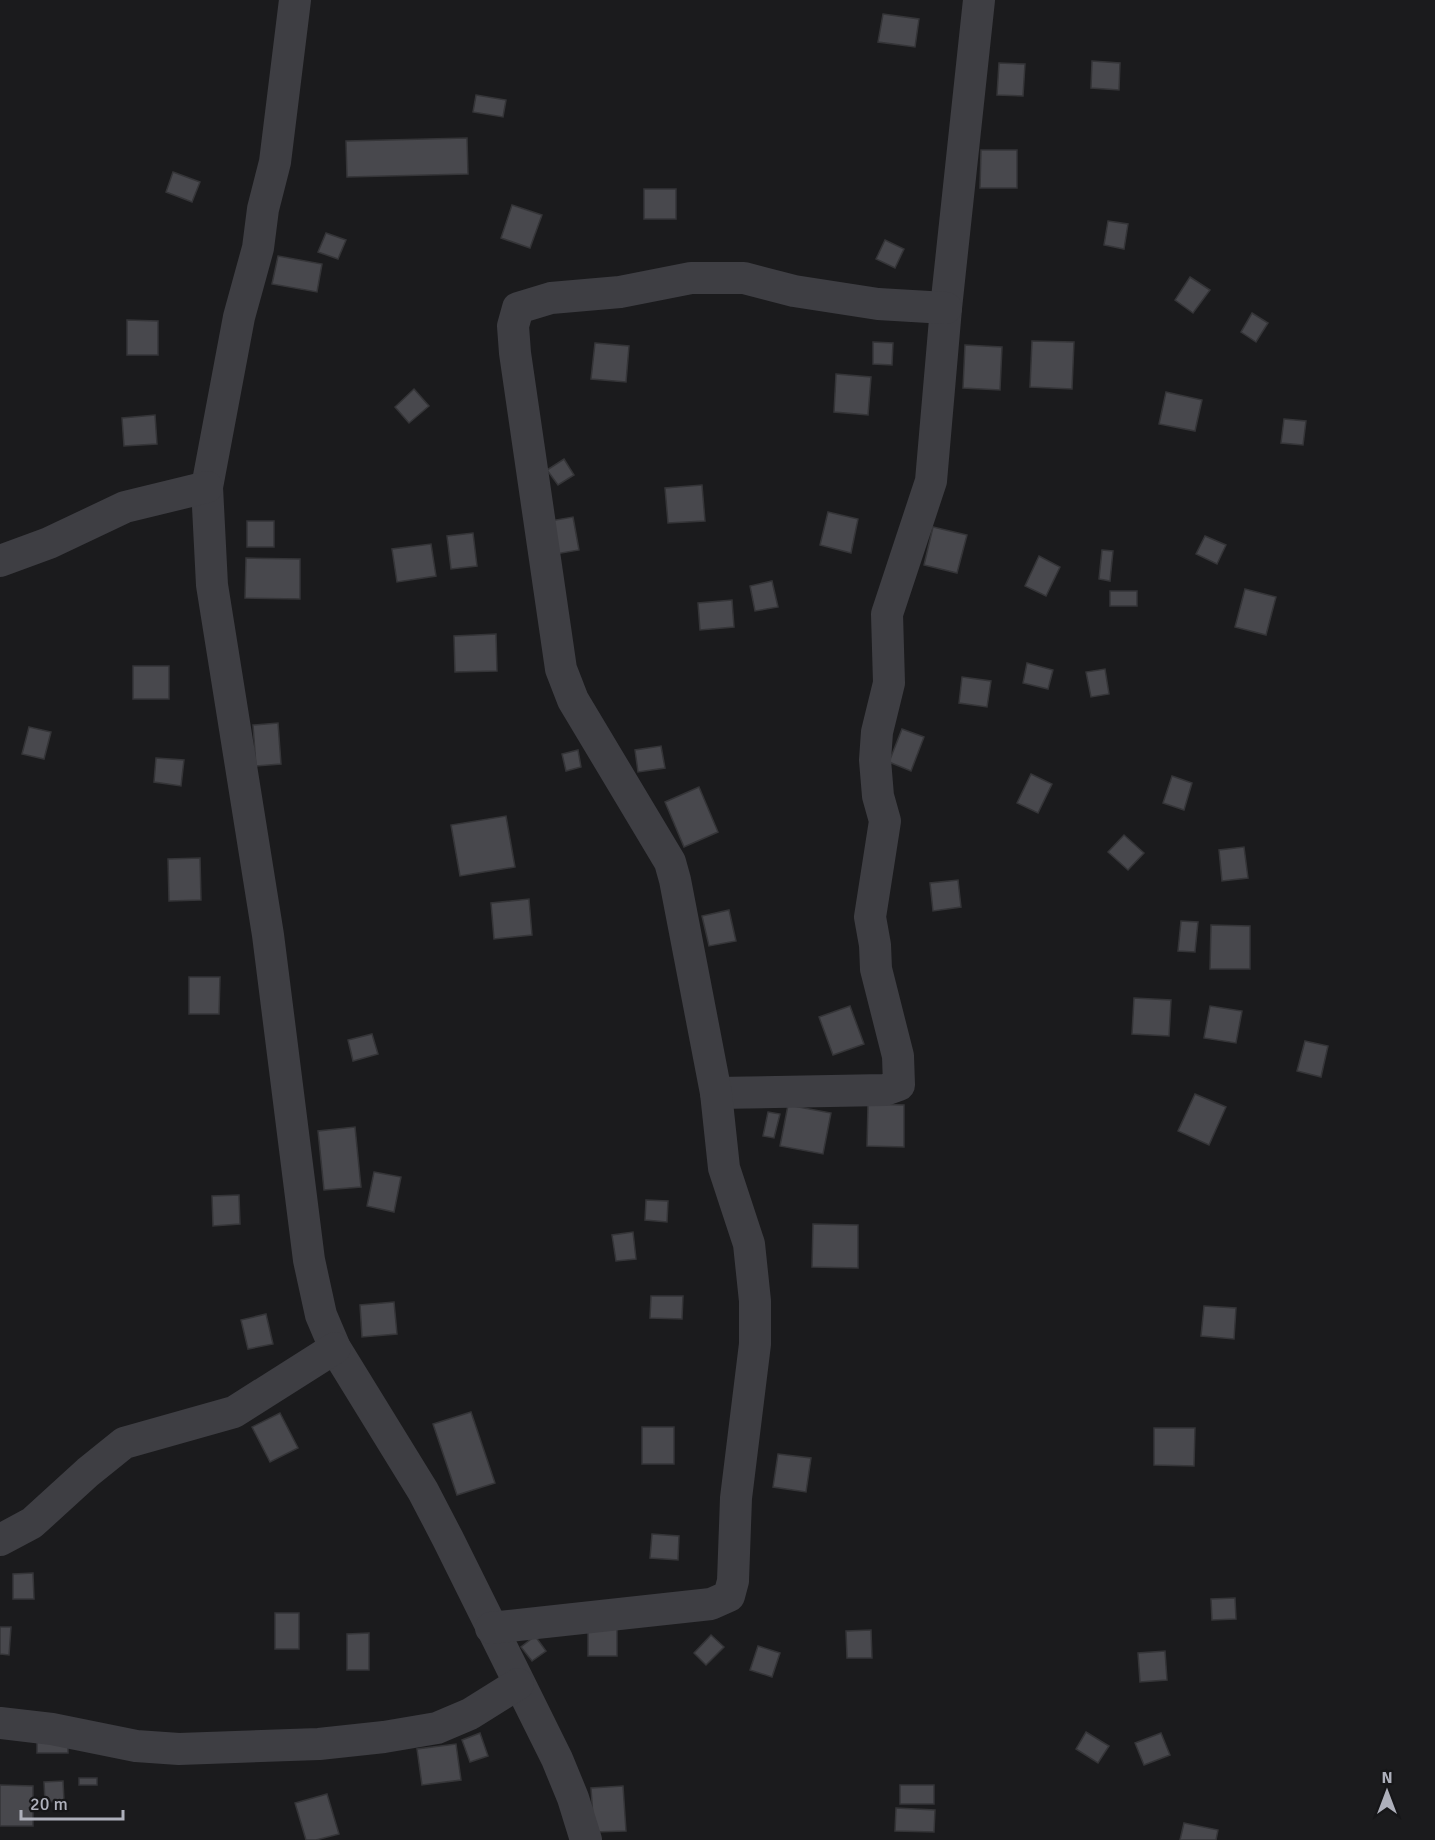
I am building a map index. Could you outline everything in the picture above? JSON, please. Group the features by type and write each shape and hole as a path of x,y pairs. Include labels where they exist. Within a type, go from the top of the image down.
{"street":[{"path":"295,0 275,162 263,209 258,248 239,317 207,487 212,585 268,935 309,1260 321,1315 335,1348 423,1491 557,1759 573,1798 586,1840"},
{"path":"716,1093 885,1090 899,1085 897,1056 876,969 870,917 885,821 878,796 875,760 877,732 890,682 887,614 931,481 946,308 979,0"},
{"path":"491,1628 711,1604 729,1596 733,1581 736,1498 755,1344 755,1301 749,1244 724,1168 716,1093 681,903 670,862 573,700 561,669 515,353 513,326 518,308 551,298 620,292 692,278 744,278 794,291 878,304 946,308"},
{"path":"0,561 49,543 125,507 207,487"},
{"path":"0,1540 32,1523 124,1443 234,1412 335,1348"},
{"path":"0,1723 52,1729 136,1746 179,1749 319,1744 437,1728 470,1714 518,1684"}],"building":[{"path":"883,14 919,19 915,47 878,42"},
{"path":"1092,61 1120,63 1119,90 1091,88"},
{"path":"999,63 1025,64 1023,96 997,95"},
{"path":"476,95 506,100 503,117 473,112"},
{"path":"467,138 468,174 347,177 346,141"},
{"path":"981,150 1017,150 1017,188 980,188"},
{"path":"173,172 200,182 192,202 166,192"},
{"path":"644,189 676,189 676,219 644,219"},
{"path":"512,205 542,215 530,248 501,238"},
{"path":"1108,221 1128,224 1124,249 1104,245"},
{"path":"326,233 346,240 338,259 318,252"},
{"path":"885,240 904,249 895,268 876,259"},
{"path":"278,256 322,264 317,292 272,284"},
{"path":"1190,277 1210,290 1193,313 1175,300"},
{"path":"1252,313 1268,323 1256,342 1241,332"},
{"path":"127,320 158,321 158,355 127,355"},
{"path":"1032,341 1074,342 1072,389 1030,387"},
{"path":"873,342 893,343 892,365 873,364"},
{"path":"595,343 629,346 626,382 591,379"},
{"path":"965,345 1002,347 1000,390 963,388"},
{"path":"836,374 871,377 868,415 834,412"},
{"path":"414,389 429,406 409,423 395,407"},
{"path":"1166,392 1202,400 1195,431 1159,424"},
{"path":"155,415 157,444 124,446 122,418"},
{"path":"1284,419 1306,421 1303,445 1281,443"},
{"path":"564,459 574,475 558,485 547,470"},
{"path":"702,485 705,521 668,523 665,488"},
{"path":"828,512 858,519 851,553 820,545"},
{"path":"573,517 579,550 550,555 544,522"},
{"path":"247,521 274,521 274,547 247,547"},
{"path":"933,527 967,535 957,573 924,565"},
{"path":"473,533 477,566 451,569 447,536"},
{"path":"1205,536 1226,545 1217,564 1196,554"},
{"path":"431,544 436,576 397,582 392,549"},
{"path":"1102,550 1113,551 1110,581 1099,579"},
{"path":"1039,556 1060,567 1046,596 1025,586"},
{"path":"246,558 300,559 300,599 245,598"},
{"path":"772,581 778,607 755,611 750,586"},
{"path":"1245,589 1276,597 1266,635 1235,627"},
{"path":"1110,591 1137,591 1137,606 1110,606"},
{"path":"732,600 734,627 700,630 698,603"},
{"path":"496,634 497,671 455,672 454,636"},
{"path":"1027,663 1053,670 1048,689 1023,683"},
{"path":"133,666 169,666 169,699 133,699"},
{"path":"1105,669 1109,694 1091,697 1086,672"},
{"path":"962,677 991,681 987,707 959,703"},
{"path":"278,723 281,764 256,766 253,725"},
{"path":"29,727 51,732 44,759 22,754"},
{"path":"902,729 924,737 911,771 889,762"},
{"path":"661,746 665,768 638,772 635,750"},
{"path":"578,750 581,767 566,771 562,754"},
{"path":"156,758 184,760 181,786 154,782"},
{"path":"1031,774 1052,784 1038,813 1017,803"},
{"path":"1172,776 1192,783 1184,810 1163,803"},
{"path":"699,787 718,832 684,847 665,802"},
{"path":"506,816 515,867 460,876 451,825"},
{"path":"1124,835 1144,853 1128,870 1108,852"},
{"path":"1244,847 1248,878 1222,881 1219,850"},
{"path":"200,858 201,900 169,901 168,859"},
{"path":"958,880 961,907 933,911 930,883"},
{"path":"529,899 532,935 494,939 491,903"},
{"path":"729,910 736,941 709,946 702,916"},
{"path":"1181,921 1198,922 1195,952 1178,951"},
{"path":"1211,925 1250,926 1250,969 1210,969"},
{"path":"189,977 220,977 219,1014 189,1014"},
{"path":"1134,998 1171,1000 1169,1036 1132,1034"},
{"path":"850,1006 864,1044 833,1055 819,1017"},
{"path":"1210,1006 1242,1011 1236,1043 1204,1038"},
{"path":"372,1034 378,1054 353,1061 348,1040"},
{"path":"1305,1041 1328,1046 1321,1077 1297,1071"},
{"path":"1195,1094 1226,1107 1209,1145 1178,1131"},
{"path":"868,1104 904,1105 904,1147 867,1146"},
{"path":"788,1105 831,1113 823,1154 780,1146"},
{"path":"768,1112 780,1114 774,1138 763,1136"},
{"path":"355,1127 361,1187 324,1190 318,1131"},
{"path":"374,1172 401,1177 394,1212 367,1206"},
{"path":"239,1195 240,1224 213,1226 212,1196"},
{"path":"646,1200 668,1201 667,1222 645,1220"},
{"path":"813,1224 858,1225 858,1268 812,1267"},
{"path":"633,1232 636,1259 616,1261 612,1235"},
{"path":"651,1296 683,1296 682,1319 650,1318"},
{"path":"394,1302 397,1334 362,1337 360,1305"},
{"path":"1204,1306 1236,1308 1234,1339 1201,1336"},
{"path":"266,1314 273,1344 248,1349 241,1320"},
{"path":"471,1412 495,1483 457,1495 433,1424"},
{"path":"280,1413 298,1448 270,1462 252,1427"},
{"path":"642,1427 674,1427 674,1464 642,1464"},
{"path":"1154,1428 1195,1428 1194,1466 1154,1465"},
{"path":"778,1454 811,1458 806,1492 773,1487"},
{"path":"652,1534 679,1536 678,1560 650,1558"},
{"path":"33,1573 34,1599 13,1599 13,1574"},
{"path":"1235,1598 1236,1619 1212,1620 1211,1599"},
{"path":"275,1613 299,1613 299,1649 275,1649"},
{"path":"588,1626 617,1626 617,1656 588,1656"},
{"path":"0,1627 11,1627 9,1655 0,1654"},
{"path":"871,1630 872,1658 847,1658 846,1631"},
{"path":"369,1633 369,1670 347,1670 347,1634"},
{"path":"711,1635 724,1647 706,1665 694,1653"},
{"path":"535,1636 546,1651 532,1661 521,1647"},
{"path":"758,1646 780,1653 772,1677 750,1670"},
{"path":"1165,1651 1167,1680 1140,1682 1138,1653"},
{"path":"1086,1732 1109,1746 1098,1763 1076,1749"},
{"path":"480,1733 488,1756 470,1762 462,1740"},
{"path":"1161,1733 1170,1755 1144,1765 1135,1743"},
{"path":"37,1741 68,1741 68,1753 37,1753"},
{"path":"456,1744 461,1780 422,1785 417,1749"},
{"path":"79,1778 97,1778 97,1785 79,1785"},
{"path":"63,1781 64,1801 45,1802 44,1782"},
{"path":"0,1785 33,1786 33,1826 0,1826"},
{"path":"900,1785 934,1785 934,1804 900,1804"},
{"path":"623,1786 626,1831 594,1832 591,1788"},
{"path":"327,1794 339,1834 306,1840 295,1803"},
{"path":"896,1808 935,1810 934,1832 895,1831"},
{"path":"1184,1823 1218,1830 1216,1840 1180,1840"}]}
